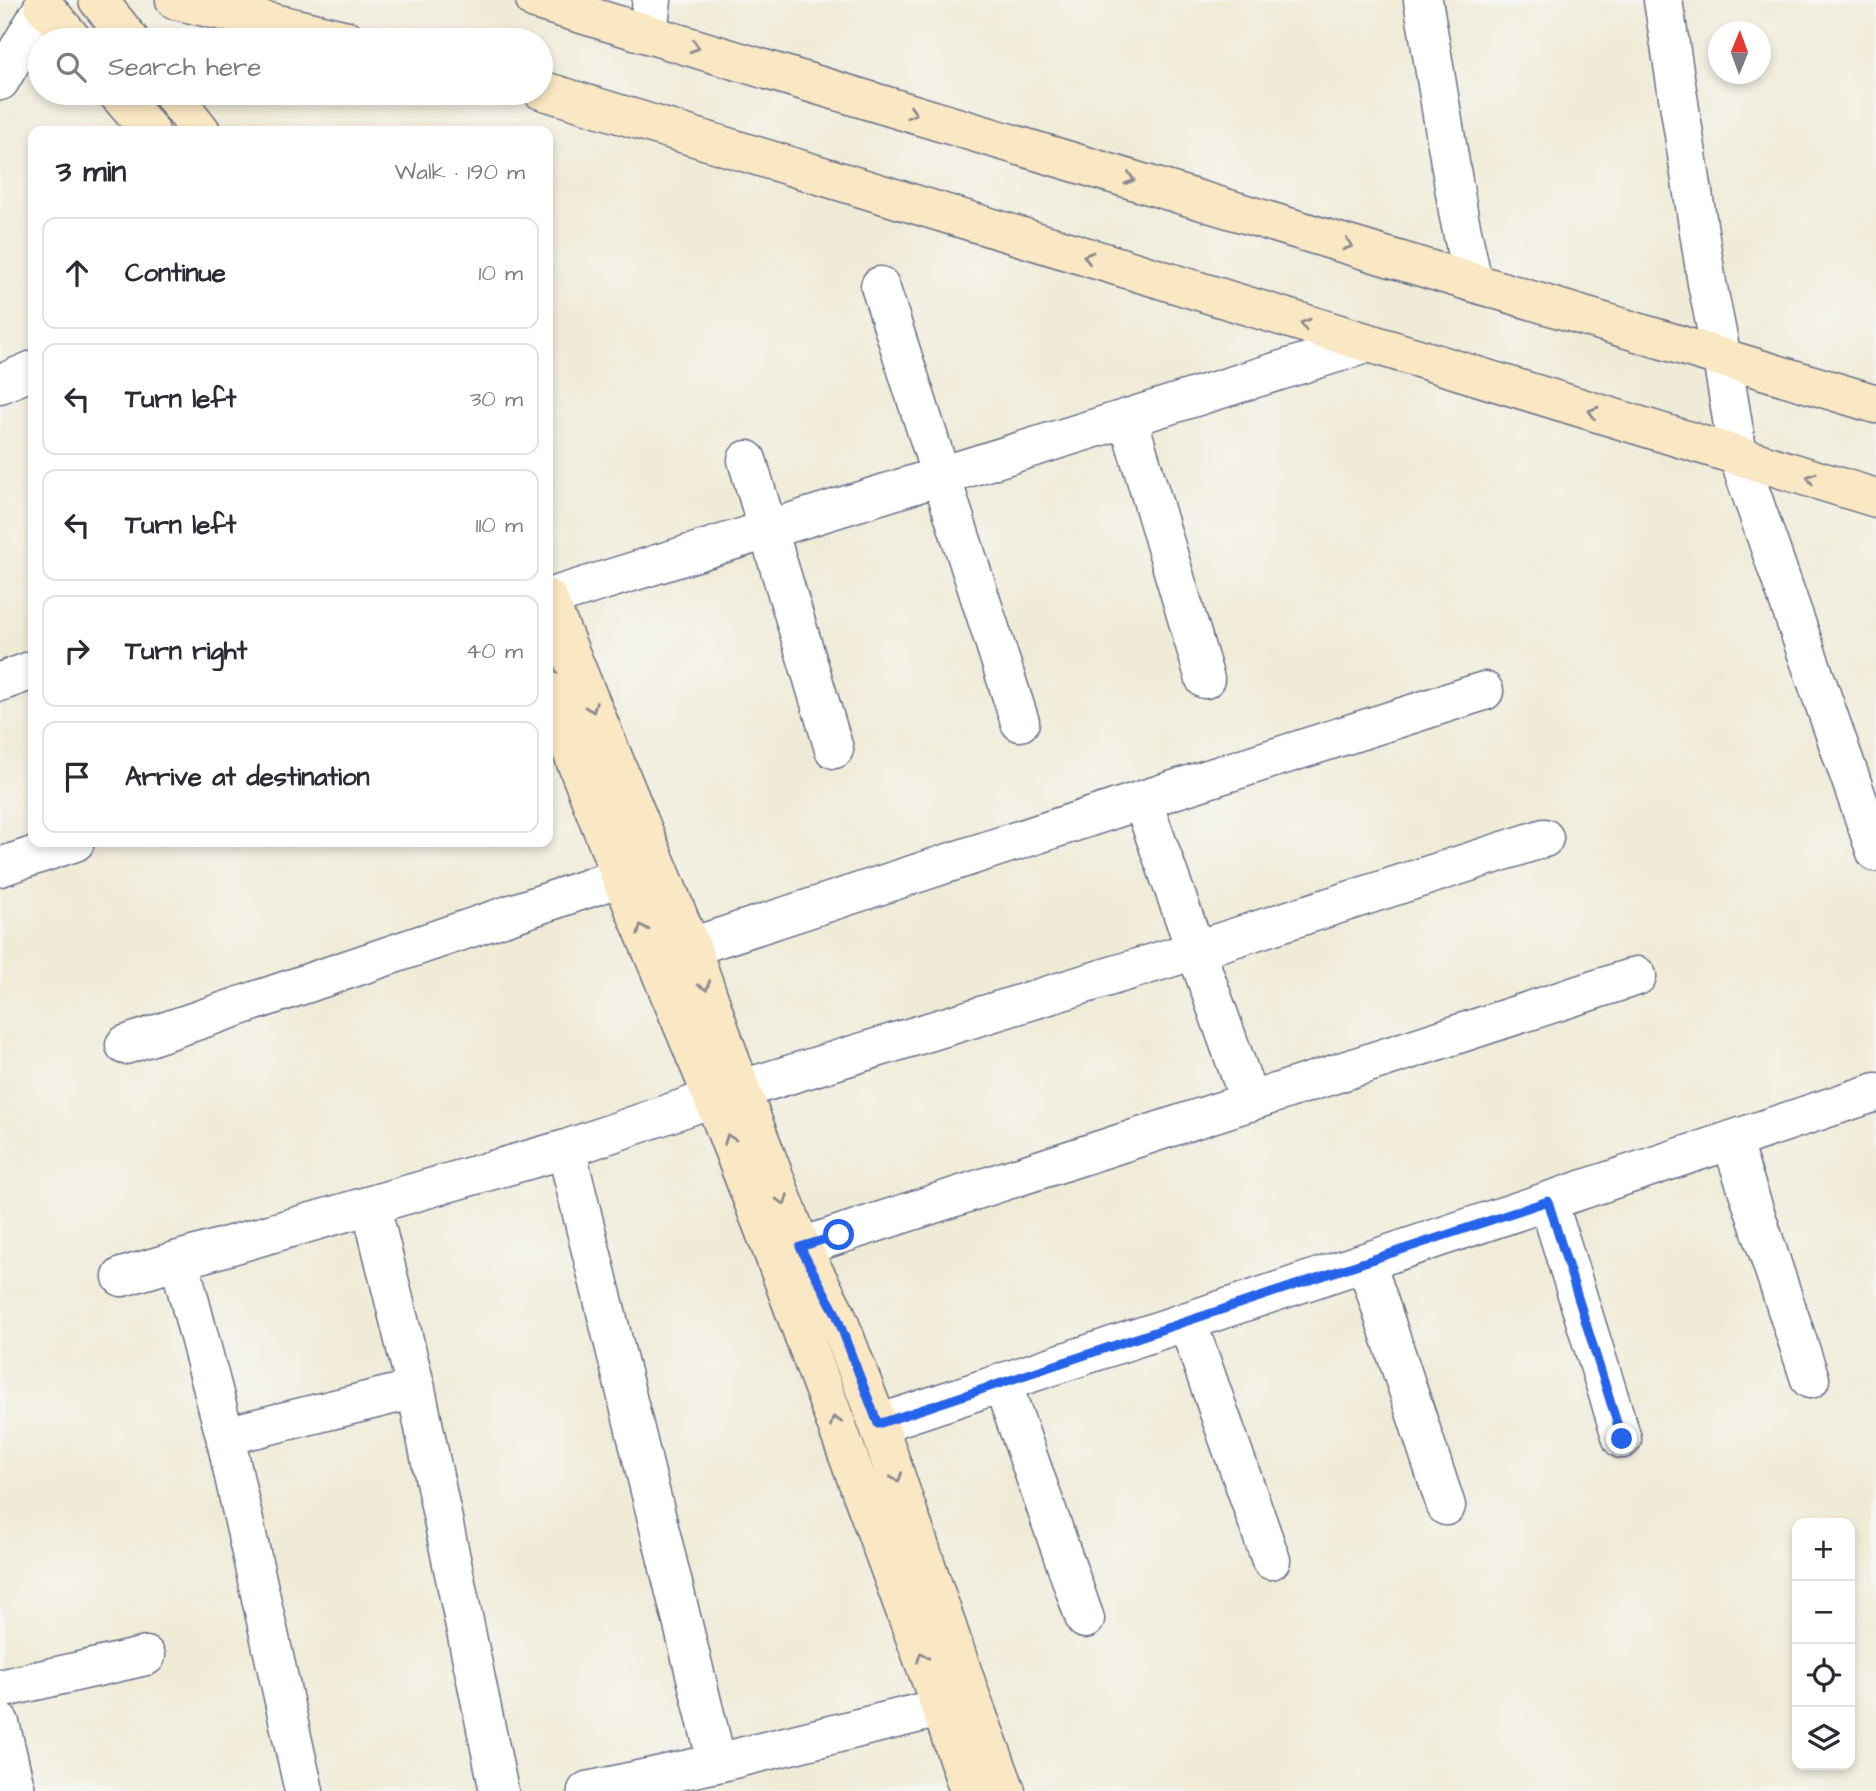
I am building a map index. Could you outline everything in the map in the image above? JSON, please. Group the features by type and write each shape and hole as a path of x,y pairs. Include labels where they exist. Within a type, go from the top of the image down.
{"main road":[{"path":"98,0 120,28"},
{"path":"175,0 295,28"},
{"path":"535,0 650,16 1473,282 1876,404"},
{"path":"44,3 64,28"},
{"path":"553,94 1876,498"},
{"path":"127,105 145,126"},
{"path":"180,105 197,126"},
{"path":"553,640 558,683 638,870 727,1094 800,1247 836,1314 878,1424 957,1704 969,1791"},
{"path":"638,870 691,947 727,1094 775,1258 957,1704 1006,1791"}],"street":[{"path":"1423,0 1457,204 1473,282"},
{"path":"1663,0 1707,283 1738,456 1876,852"},
{"path":"30,28 44,3"},
{"path":"0,81 28,31"},
{"path":"880,286 1020,722"},
{"path":"553,596 1369,343"},
{"path":"0,384 28,372"},
{"path":"1128,418 1205,679"},
{"path":"747,460 834,749"},
{"path":"0,682 28,672"},
{"path":"691,947 1485,691"},
{"path":"1142,800 1250,1102"},
{"path":"122,1277 566,1149 727,1094 1196,950 1544,838"},
{"path":"0,867 60,847"},
{"path":"125,1045 638,870"},
{"path":"800,1247 1637,975"},
{"path":"878,1424 1876,1092"},
{"path":"1731,1140 1810,1379"},
{"path":"566,1149 717,1763"},
{"path":"1548,1201 1622,1439"},
{"path":"371,1206 416,1389 499,1791"},
{"path":"180,1260 225,1436 304,1791"},
{"path":"1366,1262 1446,1506"},
{"path":"1187,1321 1271,1560"},
{"path":"1002,1382 1085,1619"},
{"path":"225,1436 416,1389"},
{"path":"0,1689 146,1656"},
{"path":"587,1791 717,1763 957,1704"},
{"path":"0,1723 16,1791"}],"route":[{"path":"839,1235 800,1247 836,1314 878,1424 1548,1201 1622,1439"}]}
